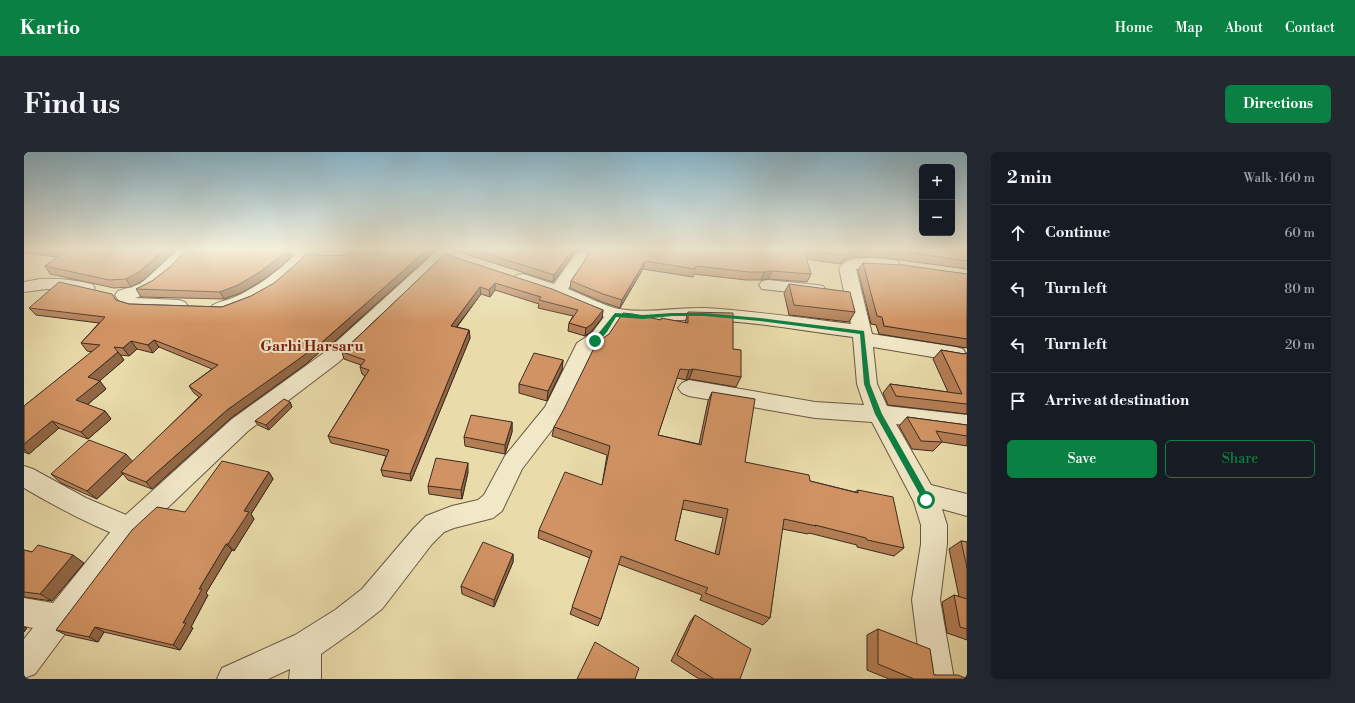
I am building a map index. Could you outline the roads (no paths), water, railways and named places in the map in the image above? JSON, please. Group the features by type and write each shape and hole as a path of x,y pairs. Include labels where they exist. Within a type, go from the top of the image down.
{"street":[{"path":"112,294 146,288 160,274"},
{"path":"24,287 38,284 64,283 112,294 134,304 226,307 238,302 286,274"},
{"path":"24,662 129,528 240,425 332,357 428,274"},
{"path":"508,274 558,291 615,315 643,317 672,314 704,314 760,319 863,335 956,354"},
{"path":"558,291 570,274"},
{"path":"846,274 841,293 863,335 867,384 878,414 923,494 934,525 934,544 926,600 938,679"},
{"path":"768,285 841,293"},
{"path":"233,679 306,646 345,620 372,599 423,536 435,524 484,510 493,503 513,463 553,412 584,348 599,338 615,315"},
{"path":"689,388 815,410 878,414 967,424"},
{"path":"24,476 77,506 129,528"},
{"path":"923,494 967,505"},
{"path":"24,612 59,619"},
{"path":"305,679 306,646"}],"district":[{"name":"Garhi Harsaru","path":"312,346"}]}
